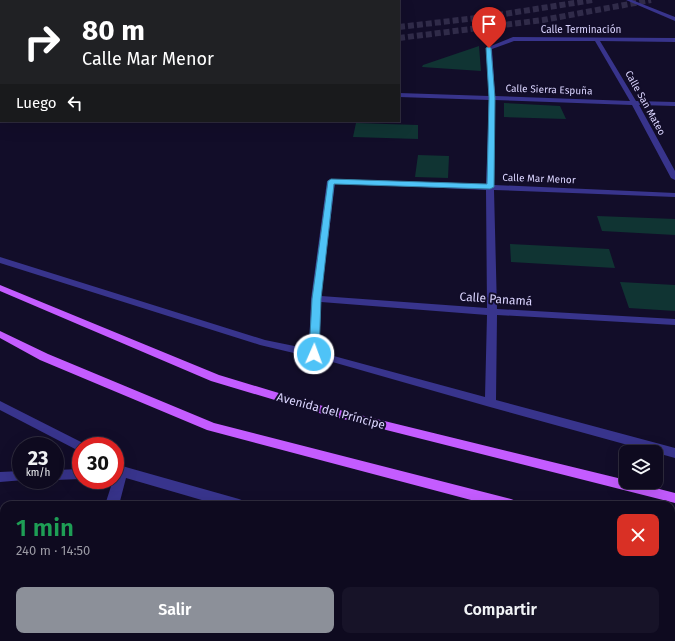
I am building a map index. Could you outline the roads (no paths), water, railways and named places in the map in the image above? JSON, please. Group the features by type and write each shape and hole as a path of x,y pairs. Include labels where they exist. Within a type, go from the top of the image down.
{"main road":[{"name":"Avenida del Príncipe","path":"0,288 215,378 315,408 675,498"},
{"path":"0,334 44,357 211,426 496,501"}],"street":[{"path":"628,0 675,19"},
{"name":"Calle Terminación","path":"492,98 489,48 513,39 675,40"},
{"name":"Calle San Mateo","path":"596,39 635,104 675,178"},
{"name":"Calle Sierra Espuña","path":"400,95 635,104 675,104"},
{"path":"490,403 492,312 490,187 492,98"},
{"name":"Calle Mar Menor","path":"316,299 331,181 675,195"},
{"path":"0,260 264,343 314,354 675,453"},
{"path":"314,354 316,299"},
{"name":"Calle Panamá","path":"316,299 492,312 675,322"},
{"path":"0,405 72,442"},
{"path":"124,473 224,501"},
{"path":"0,477 12,476"},
{"path":"113,501 114,489"}],"tunnel":[{"path":"400,27 485,17 593,0"},
{"path":"400,38 543,20 651,0"}]}
